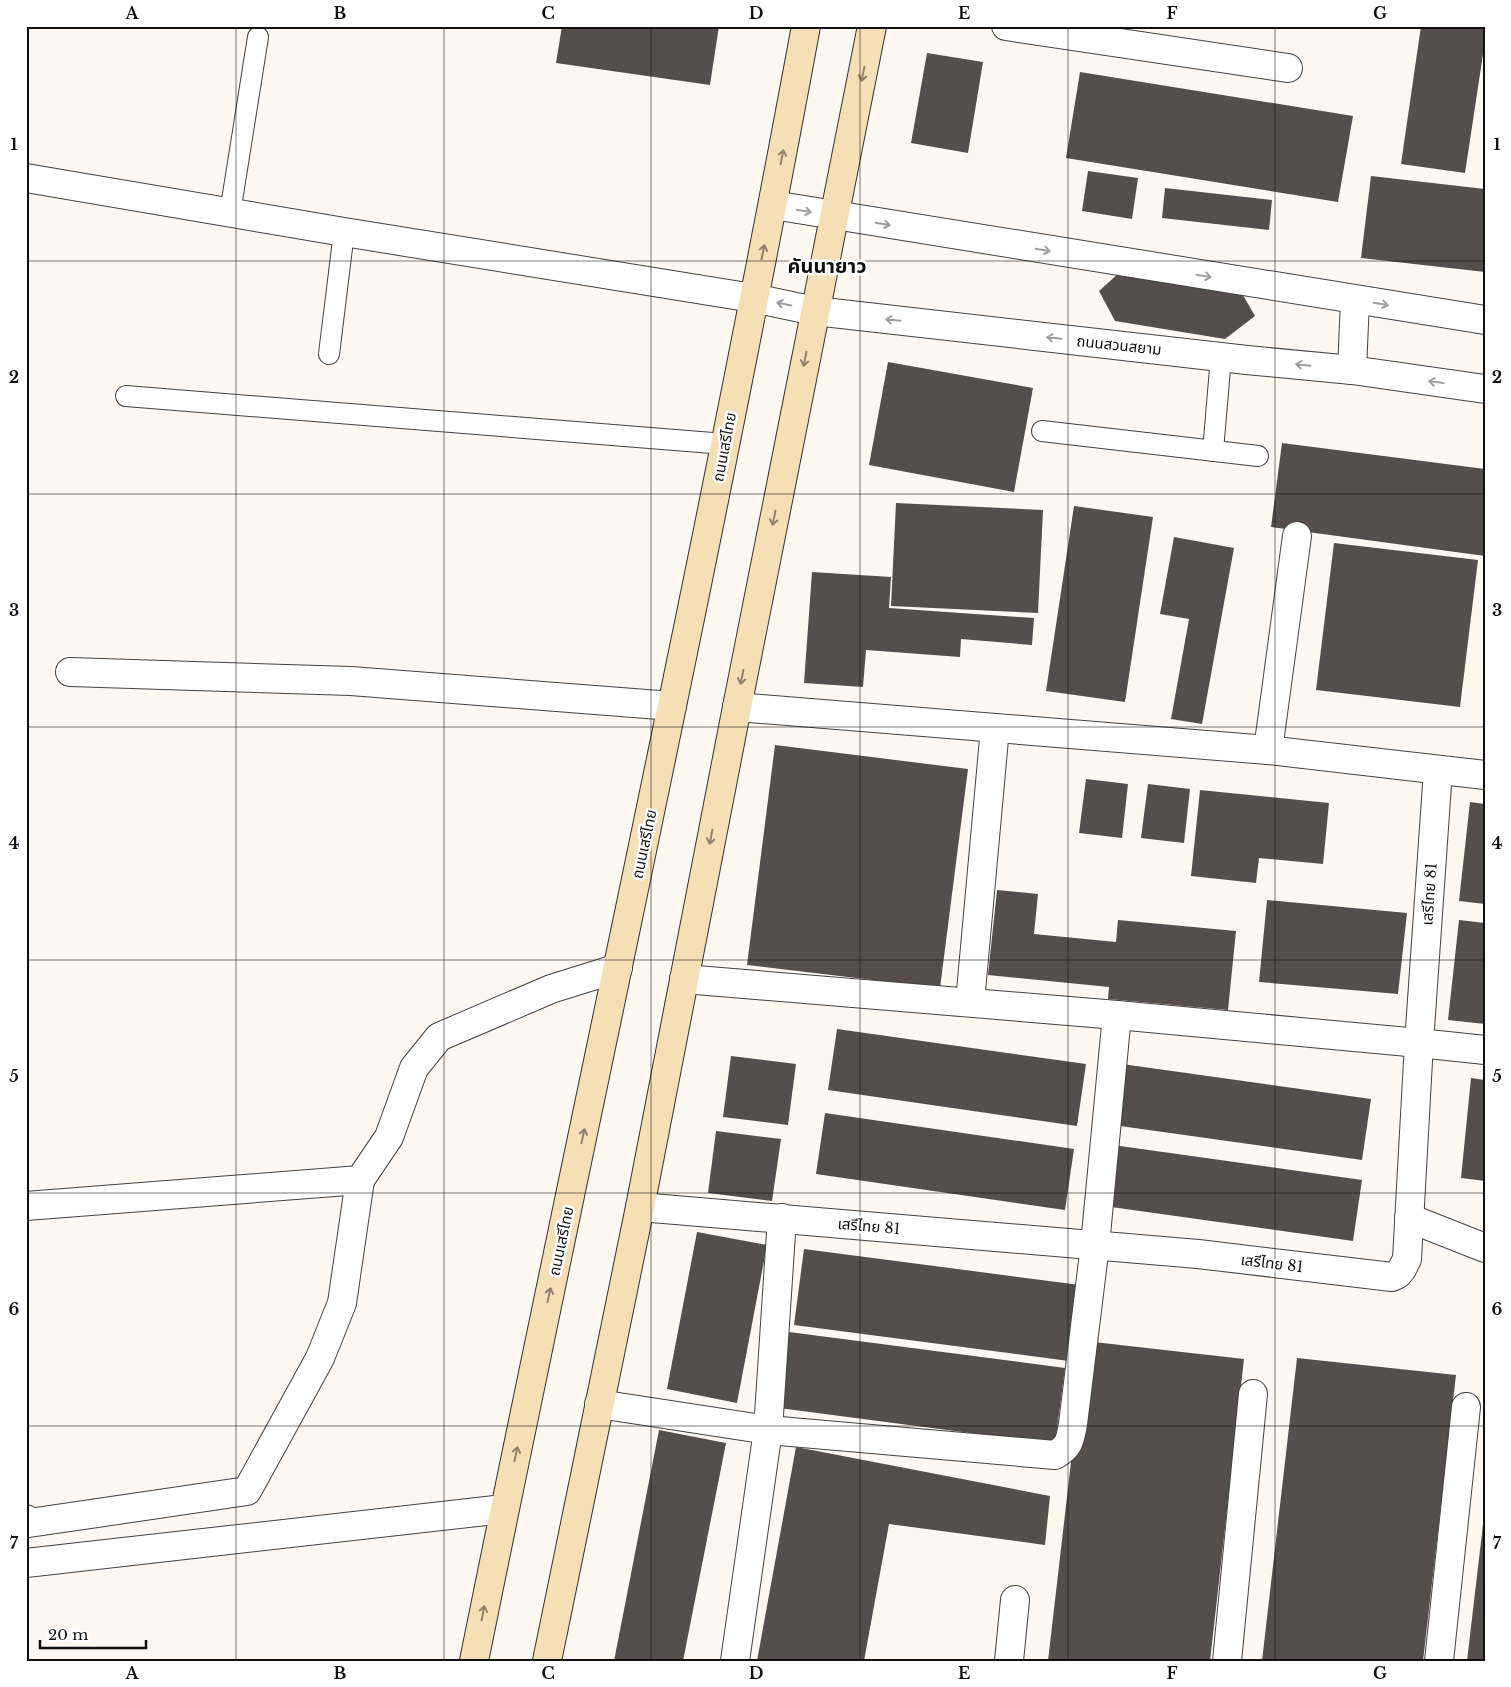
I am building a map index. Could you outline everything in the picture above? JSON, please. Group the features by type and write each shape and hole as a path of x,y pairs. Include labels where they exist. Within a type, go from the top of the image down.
{"main road":[{"name":"ถนนเสรีไทย","path":"474,1661 672,706 773,205 806,26"},
{"path":"547,1661 598,1404 640,1207 872,26"}],"street":[{"path":"1006,26 1288,68"},
{"name":"ถนนสวนสยาม","path":"26,178 753,298 815,311 1352,370 1485,389"},
{"path":"773,205 1485,320"},
{"path":"1352,370 1355,300"},
{"path":"1268,750 1297,536"},
{"path":"70,672 351,681 672,706"},
{"path":"737,707 1268,750 1485,774"},
{"path":"970,1002 995,728"},
{"name":"เสรีไทย 81","path":"640,1207 1198,1254 1392,1277 1398,1274 1407,1259 1419,1042 1438,770"},
{"path":"26,1519 29,1523 247,1491 320,1358 342,1303 360,1180 388,1137 414,1068 439,1037 551,989 618,968"},
{"path":"684,979 1117,1015 1419,1042 1485,1050"},
{"path":"598,1404 768,1430 1055,1455 1063,1450 1069,1443 1073,1424 1095,1245 1117,1015"},
{"path":"26,1206 360,1180"},
{"path":"734,1661 768,1430 782,1218"},
{"path":"1409,1218 1485,1248"},
{"path":"1227,1661 1254,1394"},
{"path":"1439,1661 1466,1407"},
{"path":"26,1563 504,1509"},
{"path":"1009,1661 1015,1600"}],"lane":[{"path":"230,213 258,37"},
{"path":"329,354 344,232"},
{"path":"1212,451 1221,356"},
{"path":"126,396 725,444"},
{"path":"1042,431 1258,456"}],"building":[{"path":"562,26 719,26 710,85 556,63"},
{"path":"1421,26 1466,26 1485,29 1485,41 1465,173 1401,164"},
{"path":"927,53 983,62 968,153 911,143"},
{"path":"1080,72 1353,116 1338,202 1066,158"},
{"path":"1088,171 1138,178 1132,219 1082,211"},
{"path":"1371,176 1485,189 1485,272 1361,258"},
{"path":"1165,188 1272,200 1269,230 1162,218"},
{"path":"1120,272 1240,290 1255,316 1225,339 1115,321 1099,291"},
{"path":"888,362 1033,388 1014,492 869,465"},
{"path":"1282,443 1485,469 1485,556 1271,527"},
{"path":"896,503 1043,510 1038,613 891,606"},
{"path":"1074,506 1153,517 1125,702 1046,691"},
{"path":"1174,537 1234,548 1202,724 1171,719 1189,619 1160,614"},
{"path":"1334,543 1478,560 1460,707 1316,690"},
{"path":"812,572 891,577 889,608 1034,618 1032,645 961,639 960,657 866,650 863,687 804,683"},
{"path":"775,745 968,769 940,988 747,965"},
{"path":"1086,779 1128,784 1122,838 1079,833"},
{"path":"1148,784 1190,789 1184,843 1141,838"},
{"path":"1200,790 1329,803 1323,864 1259,858 1256,883 1191,876"},
{"path":"1470,802 1485,804 1485,904 1459,901"},
{"path":"997,890 1038,894 1034,934 1116,942 1118,920 1236,931 1228,1010 1108,999 1109,987 988,975"},
{"path":"1267,900 1407,913 1398,994 1259,982"},
{"path":"1459,920 1485,923 1485,1024 1448,1020"},
{"path":"837,1029 1086,1064 1077,1126 828,1090"},
{"path":"731,1056 796,1064 788,1125 723,1117"},
{"path":"1122,1064 1371,1099 1362,1160 1113,1125"},
{"path":"1471,1078 1485,1080 1485,1181 1461,1178"},
{"path":"825,1113 1074,1149 1065,1210 816,1174"},
{"path":"716,1131 781,1139 772,1201 708,1193"},
{"path":"1113,1145 1362,1180 1353,1241 1104,1206"},
{"path":"697,1232 767,1245 737,1403 667,1389"},
{"path":"804,1249 1080,1285 1069,1361 794,1325"},
{"path":"789,1332 1065,1368 1055,1444 779,1408"},
{"path":"1085,1341 1244,1359 1210,1661 1048,1661"},
{"path":"1297,1358 1456,1375 1423,1661 1262,1661"},
{"path":"659,1430 726,1443 683,1661 614,1661"},
{"path":"796,1447 1050,1496 1045,1545 889,1524 864,1661 757,1661"},
{"path":"1484,1516 1485,1661 1467,1661"}],"district":[{"name":"คันนายาว","path":"827,266"}]}
